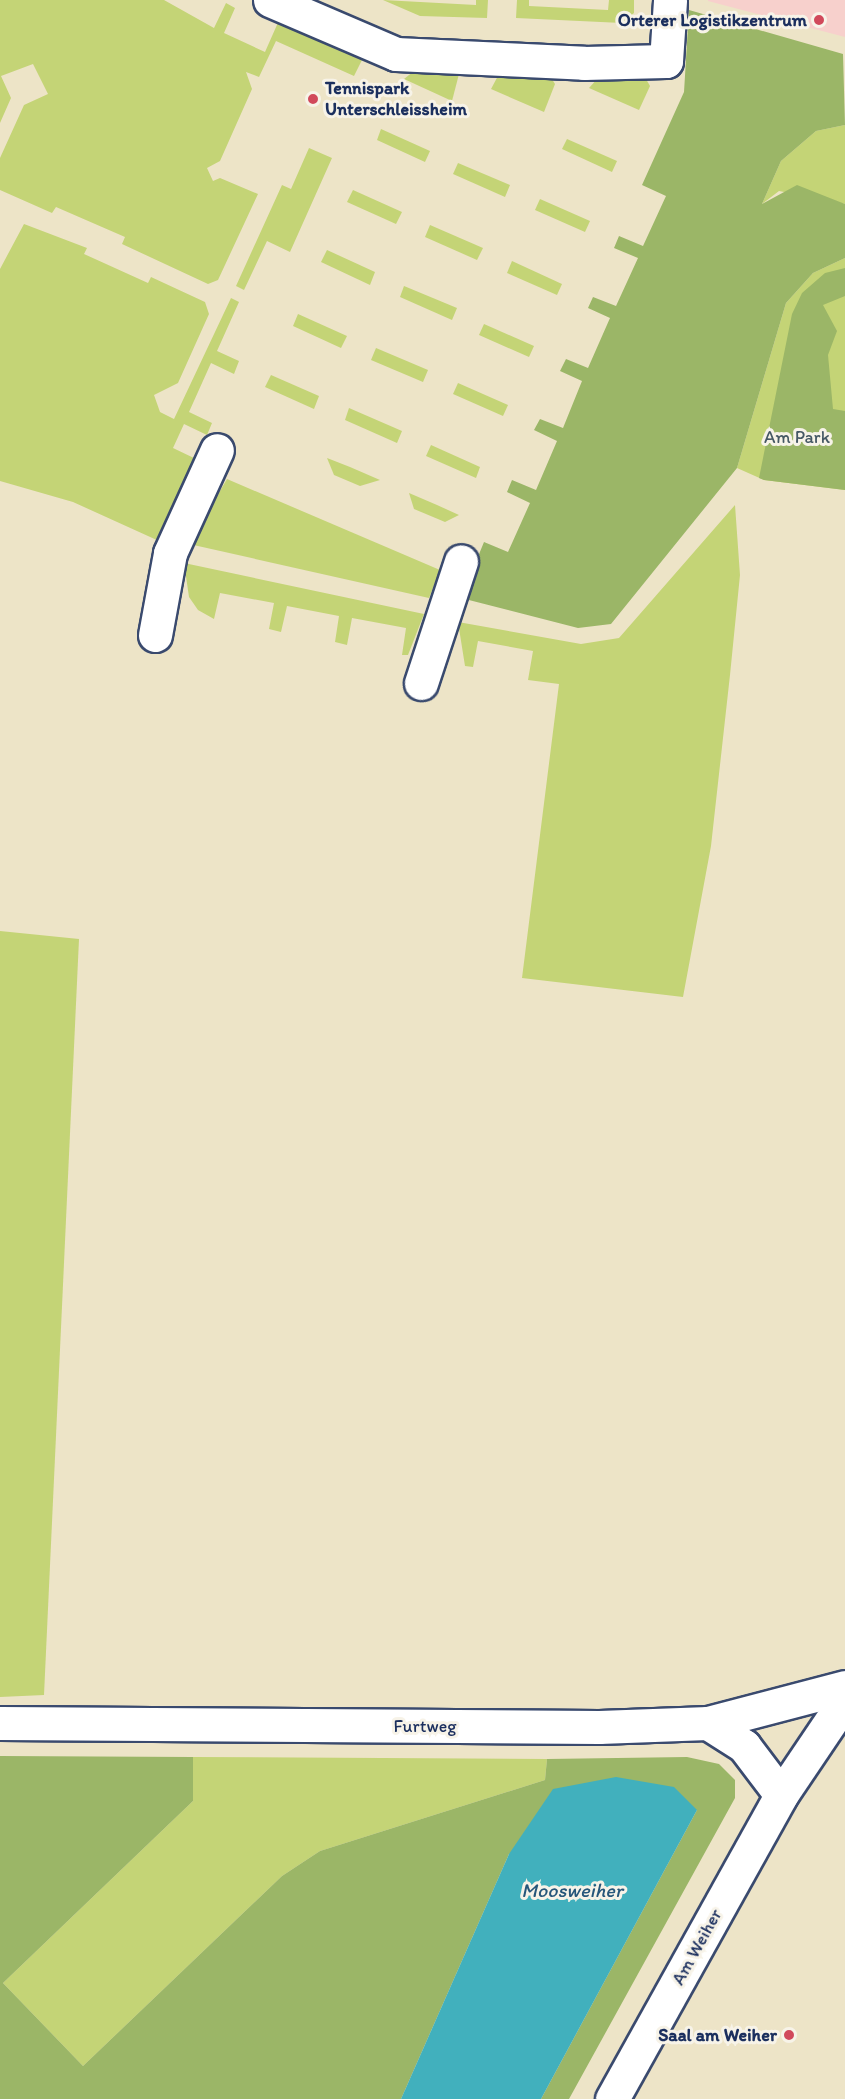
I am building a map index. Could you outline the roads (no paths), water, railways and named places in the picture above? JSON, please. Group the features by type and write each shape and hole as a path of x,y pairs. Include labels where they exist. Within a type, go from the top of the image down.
{"street":[{"path":"270,0 396,54 666,61 670,0"},
{"path":"155,635 170,553 217,450"},
{"path":"422,683 461,561"},
{"name":"Furtweg","path":"0,1723 599,1727 708,1723 845,1688"},
{"name":"Am Weiher","path":"612,2099 781,1795 845,1700"},
{"path":"708,1723 744,1746 781,1795"}],"water":[{"name":"Moosweiher","path":"616,1777 674,1787 697,1810 541,2099 401,2099 509,1854 553,1789"}],"place":[{"name":"Orterer Logistikzentrum","path":"819,20"},
{"name":"Tennispark Unterschleissheim","path":"313,99"},
{"name":"Saal am Weiher","path":"789,2035"}],"park label":[{"name":"Am Park","path":"797,437"}]}
